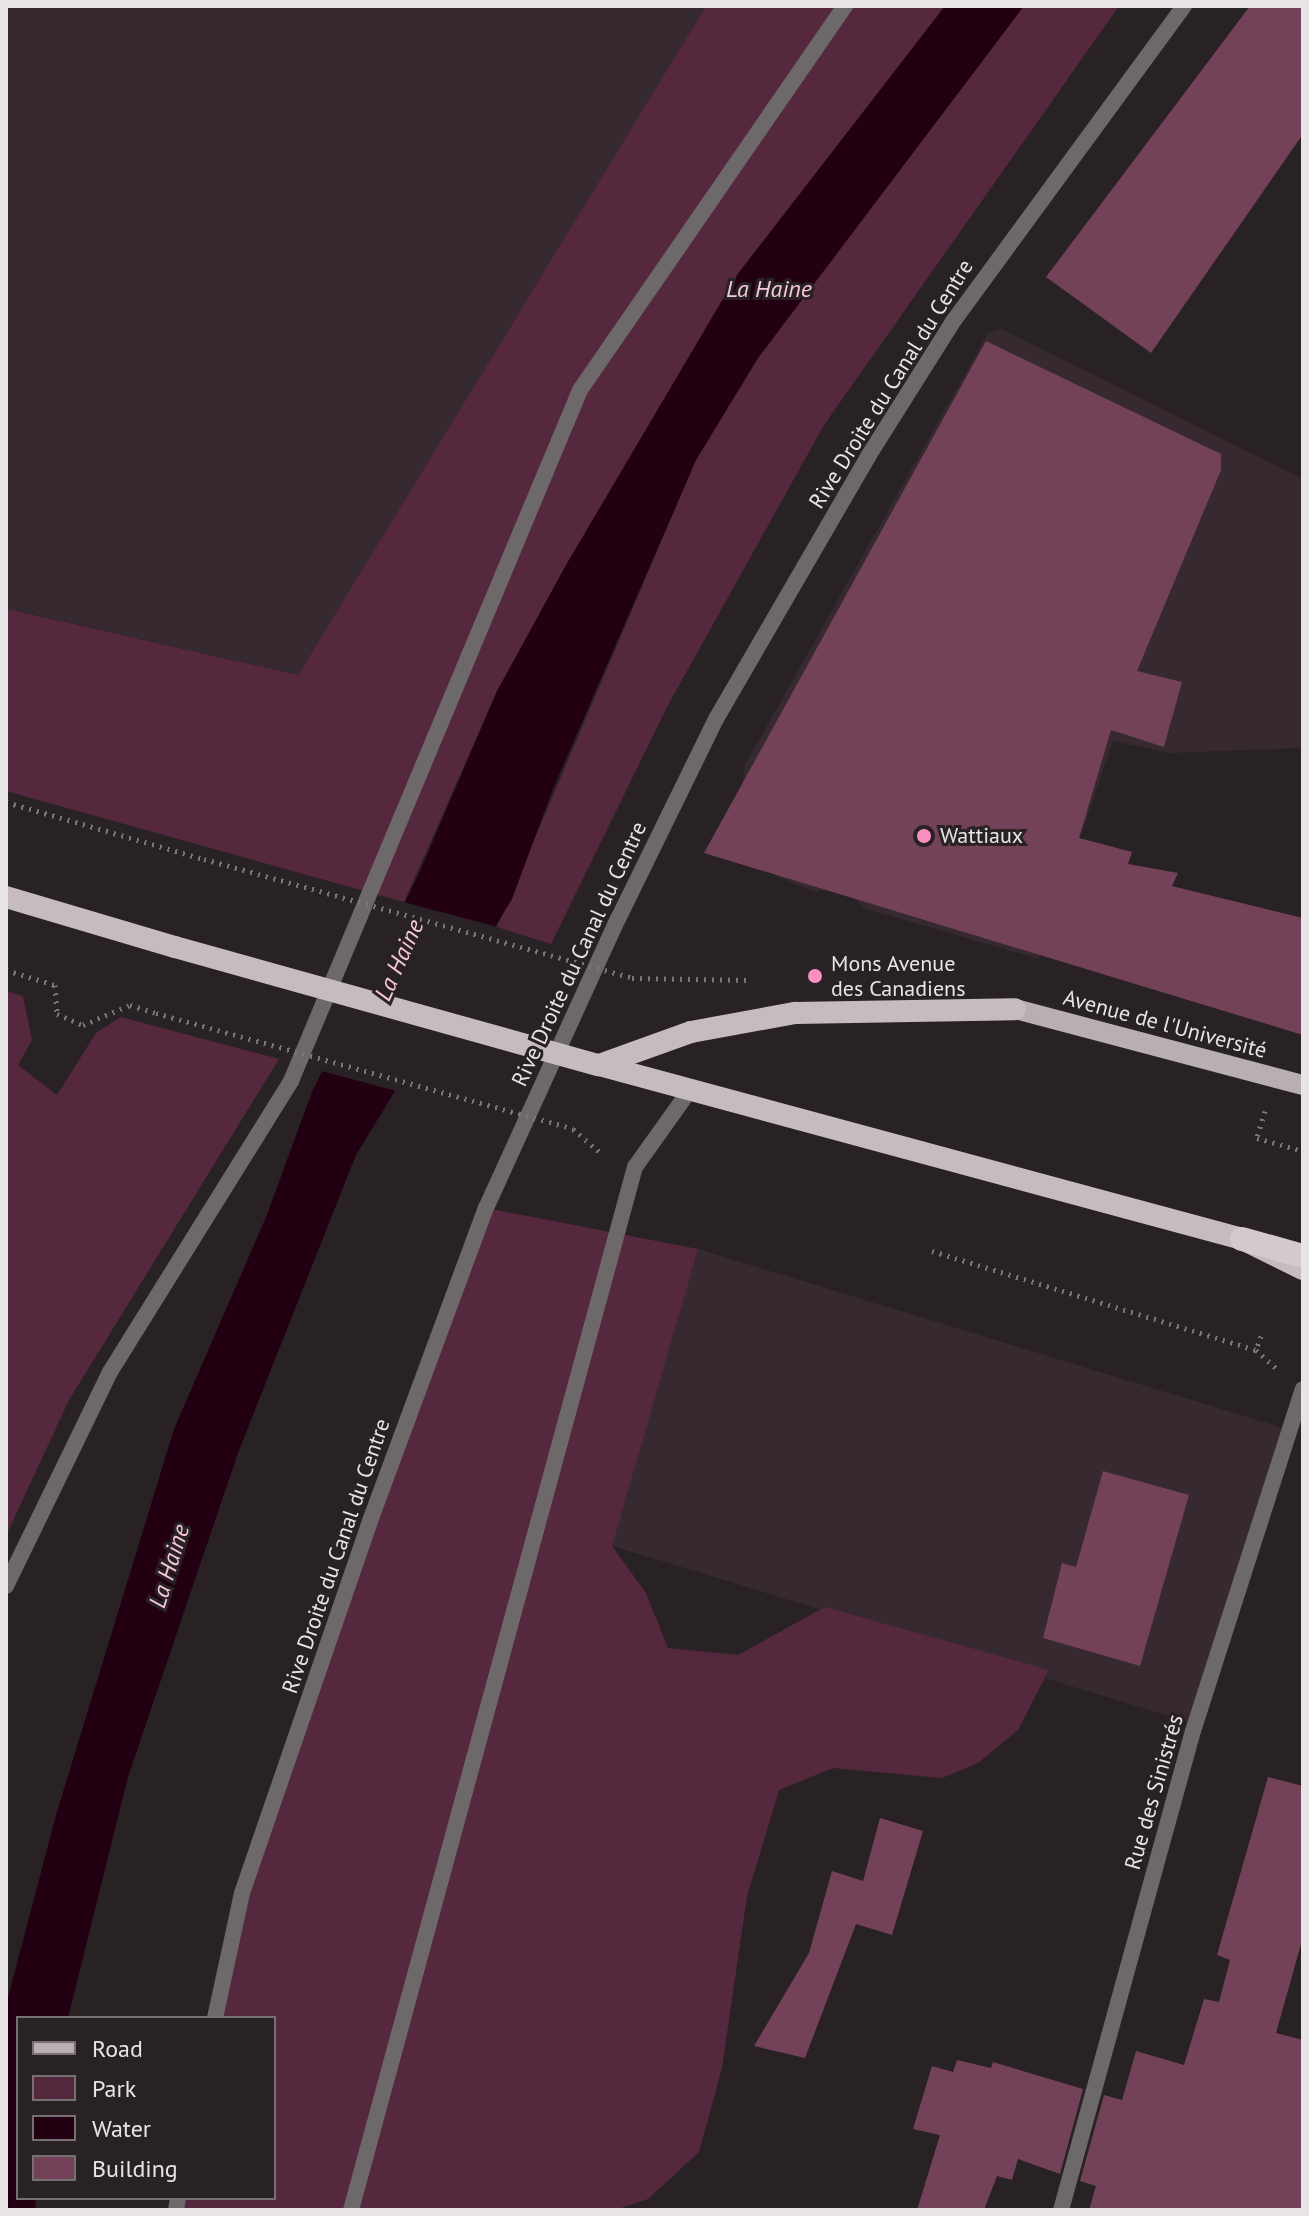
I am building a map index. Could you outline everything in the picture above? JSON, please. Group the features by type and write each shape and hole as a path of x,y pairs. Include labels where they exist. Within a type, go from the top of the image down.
{"highway":[{"path":"6,897 599,1065 1303,1256"},
{"path":"599,1065 691,1032 795,1013 1015,1009"},
{"path":"1242,1239 1303,1269"}],"main road":[{"name":"Avenue de l'Université","path":"1015,1009 1303,1085"}],"street":[{"path":"6,1586 110,1372 291,1081 580,390 845,6"},
{"name":"Rive Droite du Canal du Centre","path":"215,2016 242,1893 375,1506 486,1208 618,919 716,719 886,429 961,310 1184,6"},
{"path":"351,2210 635,1167 690,1090"},
{"name":"Rue des Sinistrés","path":"1061,2210 1193,1731 1301,1388"}],"path":[{"path":"6,802 632,978"},
{"path":"6,970 55,985 57,1014 83,1025 130,1005 573,1129"},
{"path":"1257,1138 1303,1151"},
{"path":"932,1251 1256,1350 1301,1388"},
{"path":"1256,1350 1261,1336"}],"shaded area":[{"path":"6,6 706,6 298,675 6,608"},
{"path":"1001,329 1303,479 1303,748 1168,753 1113,741 1039,959 863,908 846,887 815,892 778,877 763,864 742,786 745,765 988,333"},
{"path":"698,1249 1286,1429 1196,1724 608,1544"}],"green space":[{"path":"706,6 945,6 737,275 497,691 404,902 6,791 8,609 298,675"},
{"path":"1022,6 1119,6 824,425 667,707 551,944 497,927 696,460 758,358"},
{"path":"6,991 23,996 32,1040 18,1065 57,1095 96,1033 121,1017 279,1059 69,1400 6,1536"},
{"path":"486,1208 698,1249 612,1546 646,1593 668,1648 738,1655 825,1607 1049,1670 1018,1730 978,1763 942,1778 833,1768 779,1790 747,1896 722,2068 699,2152 648,2199 615,2210 176,2210 178,2200 276,2200 276,2016 215,2016 242,1893"}],"water":[{"name":"La Haine","path":"945,6 1024,6 758,358 696,460 553,789 512,899 356,1155 238,1453 128,1777 68,2016 16,2016 16,2200 36,2200 35,2210 6,2210 6,2005 56,1815 174,1429 266,1217 312,1092 420,871 497,691 566,565 737,275"}],"pier":[{"path":"400,901 501,928 400,1092 318,1070"}],"building":[{"path":"1250,6 1303,6 1303,134 1151,353 1046,277"},
{"path":"986,341 1221,454 1221,470 1137,671 1182,682 1164,747 1111,730 1079,838 1132,852 1128,864 1178,873 1172,886 1303,918 1303,1035 704,853"},
{"path":"1103,1471 1189,1495 1140,1666 1043,1638 1062,1563 1076,1567"},
{"path":"1268,1777 1303,1786 1303,1937 1276,2033 1303,2040 1303,2210 1089,2210 1096,2186 1080,2181 1104,2095 1122,2100 1136,2051 1184,2065 1204,1999 1219,2002 1230,1960 1217,1955"},
{"path":"880,1818 923,1831 892,1935 856,1924 805,2058 754,2046 809,1953 832,1871 863,1881"},
{"path":"957,2060 991,2068 993,2062 1083,2089 1060,2174 1018,2159 1012,2180 997,2176 984,2210 917,2210 940,2135 913,2129 932,2066 953,2072"}],"place":[{"name":"Wattiaux","path":"924,836"},
{"name":"Mons Avenue des Canadiens","path":"815,976"}]}
